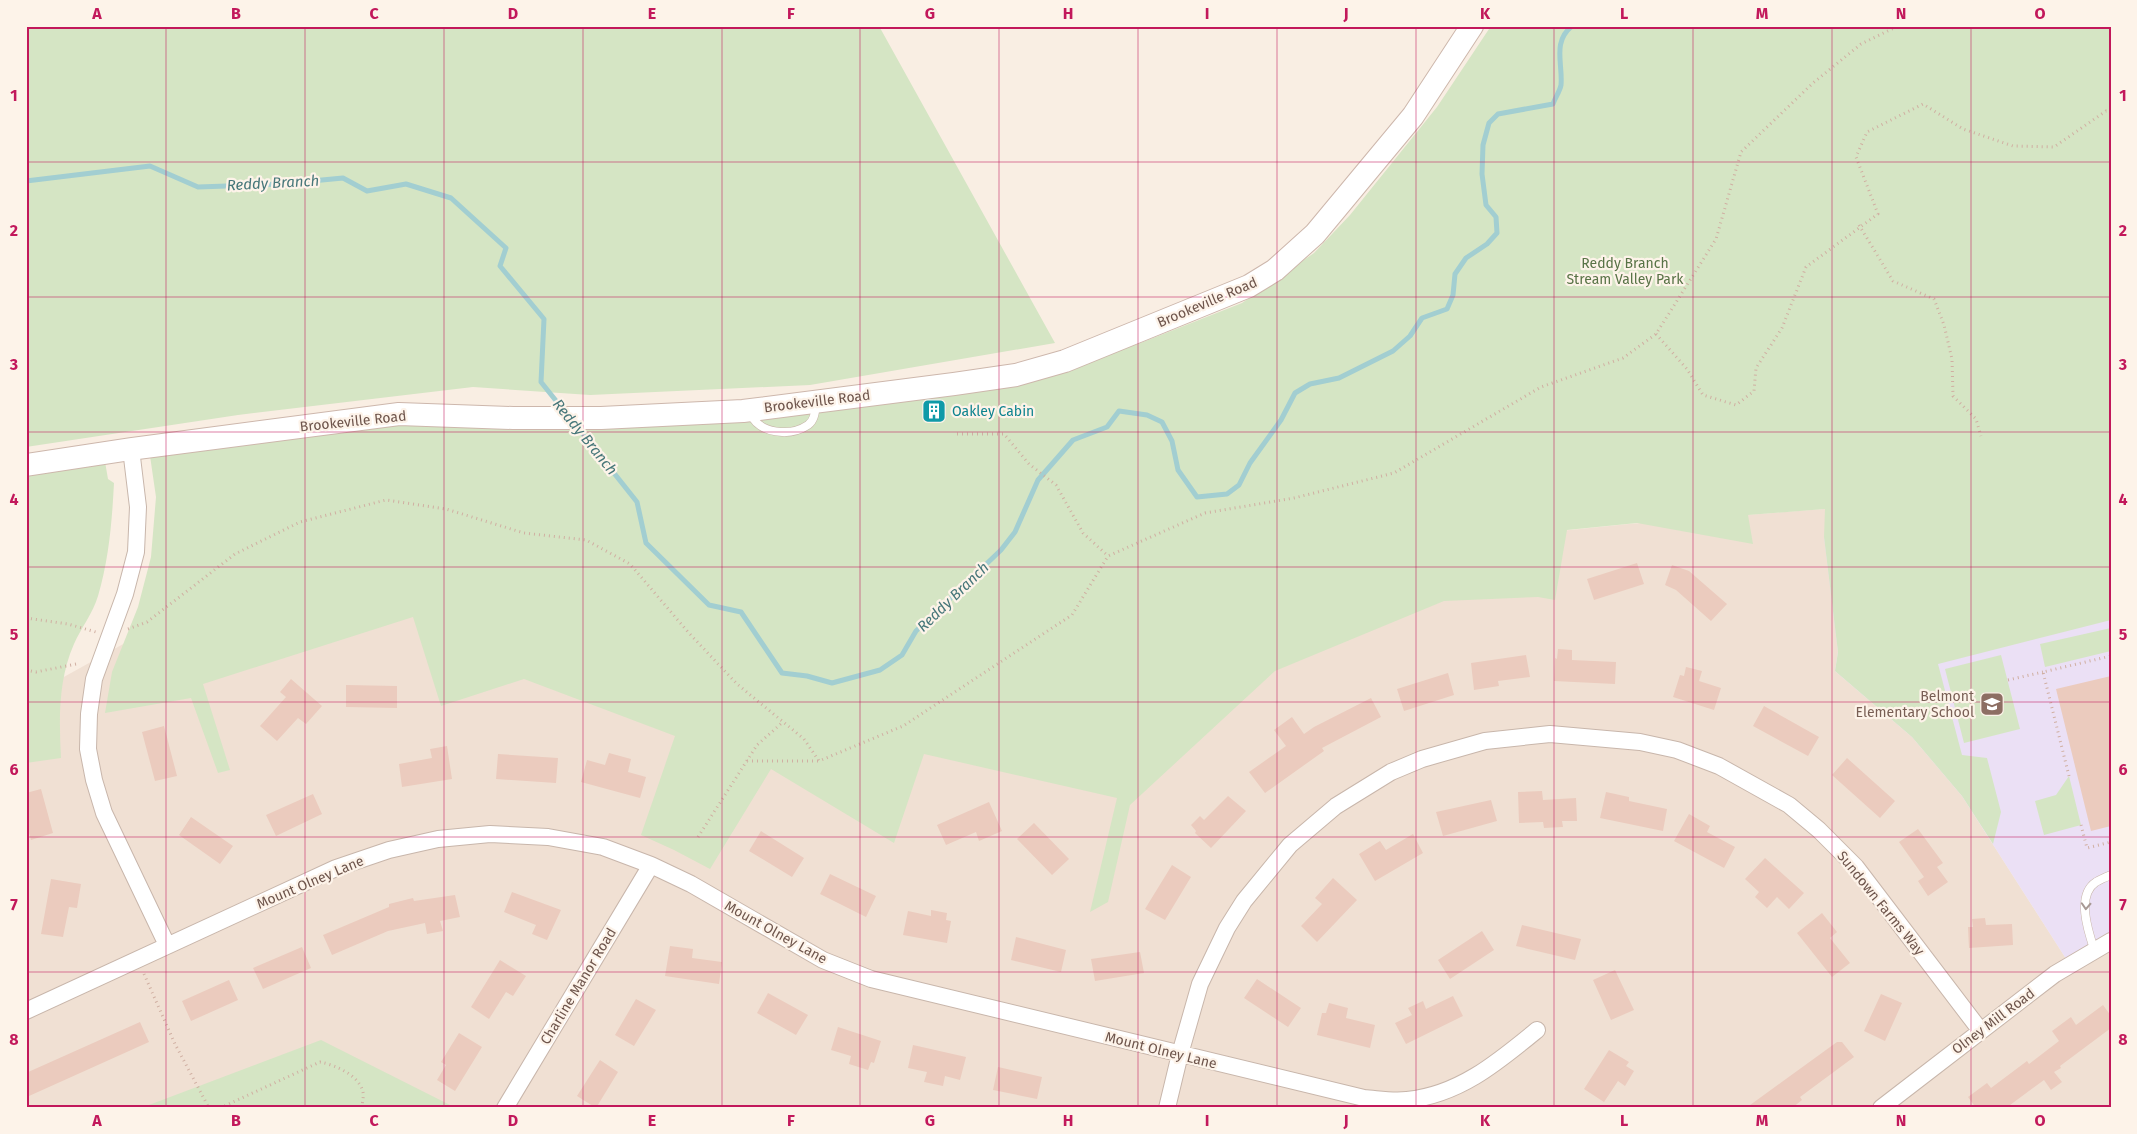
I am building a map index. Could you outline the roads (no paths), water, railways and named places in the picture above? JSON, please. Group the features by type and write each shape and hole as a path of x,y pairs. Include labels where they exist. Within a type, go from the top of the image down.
{"street":[{"name":"Brookeville Road","path":"26,465 131,449 399,414 513,418 601,418 749,410 1016,375 1064,362 1250,286 1274,270 1315,234 1413,116 1472,26"},
{"path":"131,449 138,507 136,552 125,594 94,679 89,714 88,749 94,780 104,813 167,945"},
{"name":"Sundown Farms Way","path":"1167,1108 1200,984 1227,928 1244,901 1290,845 1336,806 1391,772 1422,759 1485,742 1550,734 1640,742 1676,750 1719,766 1789,805 1820,830 1856,867 1980,1030"},
{"name":"Mount Olney Lane","path":"26,1011 336,868 389,850 438,839 490,834 548,836 603,847 651,865 690,884 823,960 871,980 1364,1098 1406,1100 1441,1093 1464,1083 1493,1066 1537,1030"},
{"name":"Charline Manor Road","path":"505,1108 651,865"},
{"name":"Olney Mill Road","path":"1881,1108 2055,974 2094,949 2111,941"}],"lane":[{"path":"2094,949 2085,913 2085,899 2094,883 2111,875"}],"waterway":[{"name":"Reddy Branch","path":"575,424 637,502 646,543 709,605 741,612 782,673 807,676 832,683 880,670 902,655 916,631 1001,550 1015,532 1038,480 1073,440 1107,427 1119,411 1147,415 1162,422 1172,441 1178,470 1197,497 1227,494 1239,485 1250,463 1281,420 1295,393 1310,384 1339,378 1393,351 1410,336 1422,318 1447,309 1453,295 1455,274 1466,258 1487,244 1497,233 1496,217 1486,205 1482,174 1483,145 1489,123 1498,114 1553,104 1561,85 1560,46 1566,32 1572,26"},
{"name":"Reddy Branch","path":"26,181 150,166 198,187 280,184 343,178 367,191 406,184 451,198 506,248 500,266 544,319 541,382 565,412"}],"place":[{"name":"Oakley Cabin","path":"934,411"},
{"name":"Belmont Elementary School","path":"1992,704"}],"park label":[{"name":"Reddy Branch Stream Valley Park","path":"1625,272"}]}
